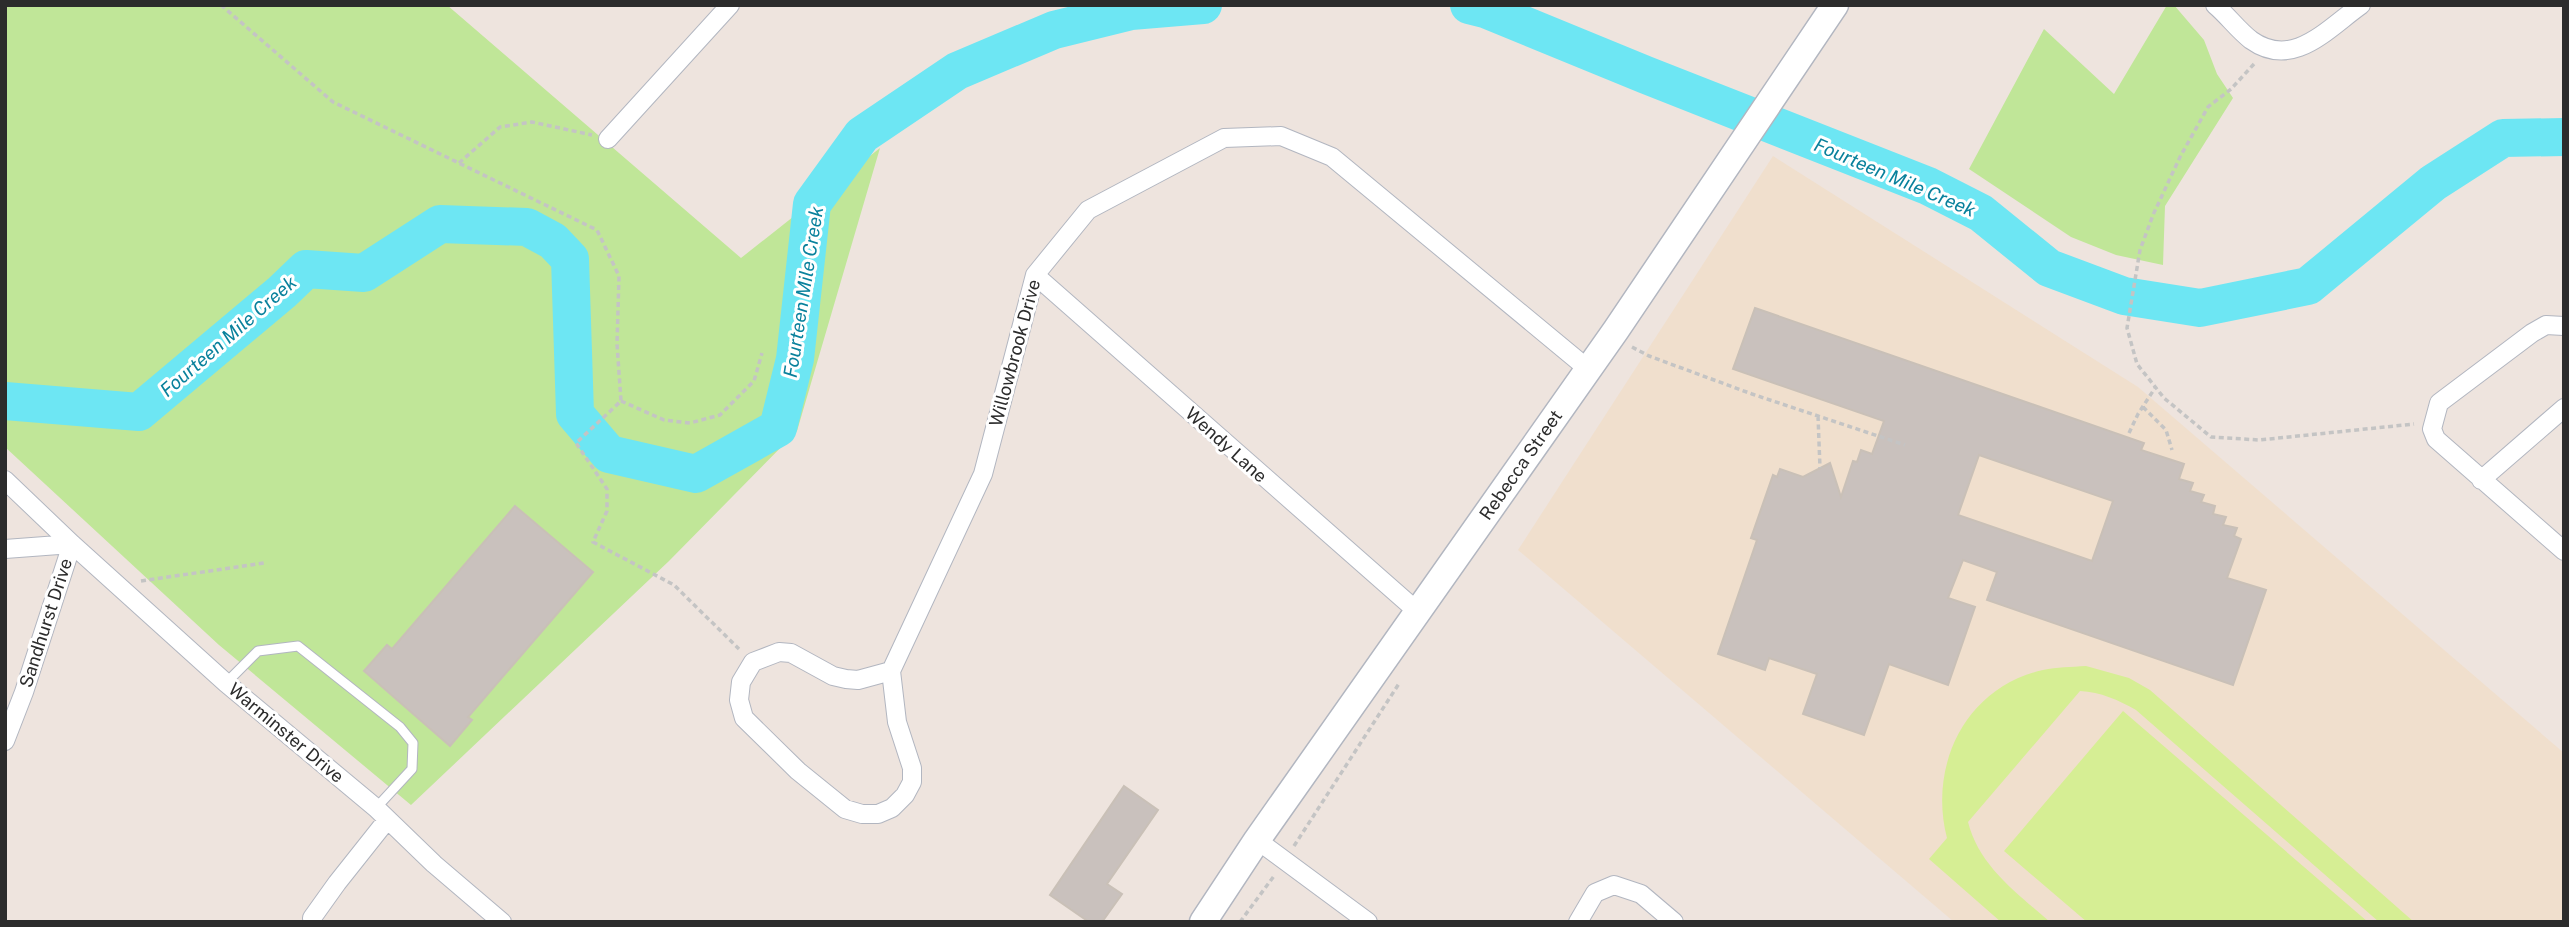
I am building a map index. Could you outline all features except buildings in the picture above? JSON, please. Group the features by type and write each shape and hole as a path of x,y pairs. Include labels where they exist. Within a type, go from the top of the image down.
{"main road":[{"name":"Rebecca Street","path":"1203,922 1257,840 1612,335 1835,5"}],"street":[{"path":"608,139 730,5"},
{"path":"2215,5 2231,17 2249,38 2268,50 2284,53 2300,48 2361,5"},
{"name":"Willowbrook Drive","path":"891,671 983,474 1035,275 1088,210 1224,138 1281,136 1332,157 1588,369"},
{"name":"Wendy Lane","path":"1035,275 1418,612"},
{"path":"2564,326 2546,326 2532,333 2439,403 2432,429 2436,439 2564,551"},
{"path":"2481,480 2564,408"},
{"name":"Warminster Drive","path":"5,480 115,584 226,683 382,814 502,922"},
{"path":"5,549 72,544"},
{"name":"Sandhurst Drive","path":"5,741 24,692 72,544"},
{"path":"779,652 791,653 833,676 846,679 858,680 891,671 897,722 912,768 912,782 905,795 892,808 878,814 862,814 845,809 807,779 744,718 739,700 741,682 753,662 779,652"},
{"path":"312,918 382,814"},
{"path":"1257,840 1368,922"},
{"path":"1578,922 1595,893 1614,885 1641,894 1674,922"}],"lane":[{"path":"226,683 258,651 298,646 400,727 413,743 412,769 382,814"}],"path":[{"path":"221,5 333,102 597,230 619,276 617,344 621,401"},
{"path":"2268,50 2231,89 2208,107 2153,215 2140,250 2127,327 2137,364 2164,398 2211,437 2259,440 2434,422"},
{"path":"459,163 500,127 522,123 533,122 608,139"},
{"path":"1612,335 1649,356 1905,445"},
{"path":"621,401 664,420 690,423 720,415 754,381 762,353"},
{"path":"2129,433 2155,388"},
{"path":"621,401 576,443 607,489 607,511 593,542 674,584 753,662"},
{"path":"2143,407 2165,430 2172,450"},
{"path":"1818,415 1820,468"},
{"path":"115,584 264,563"}],"shaded area":[{"path":"1773,156 2138,387 2564,753 2564,922 1954,922 1518,550"}],"green space":[{"path":"5,5 447,5 741,258 880,148 797,431 669,561 411,805 219,645 5,447"},
{"path":"2167,5 2174,5 2204,40 2217,74 2233,98 2165,206 2163,265 2116,255 2071,237 1969,169 2044,29 2114,94"},
{"path":"2086,666 2129,678 2150,690 2414,922 2379,922 2136,710 2109,697 2080,691 1968,822 1973,838 1990,865 2012,889 2050,922 2001,922 1929,859 1947,838 1943,783 1949,757 1959,733 1974,711 1993,693 2016,679 2043,670"},
{"path":"2123,711 2368,922 2087,922 2004,851"}],"waterway":[{"name":"Fourteen Mile Creek","path":"5,401 139,412 306,269 364,273 440,224 527,227 553,241 570,259 575,414 609,454 696,474 778,428 795,359 812,204 862,135 957,71 1054,30 1131,11 1203,5"},
{"name":"Fourteen Mile Creek","path":"1469,5 1485,9 1928,186 1981,213 2049,268 2124,296 2200,308 2308,286 2433,183 2503,138 2564,137"}]}
